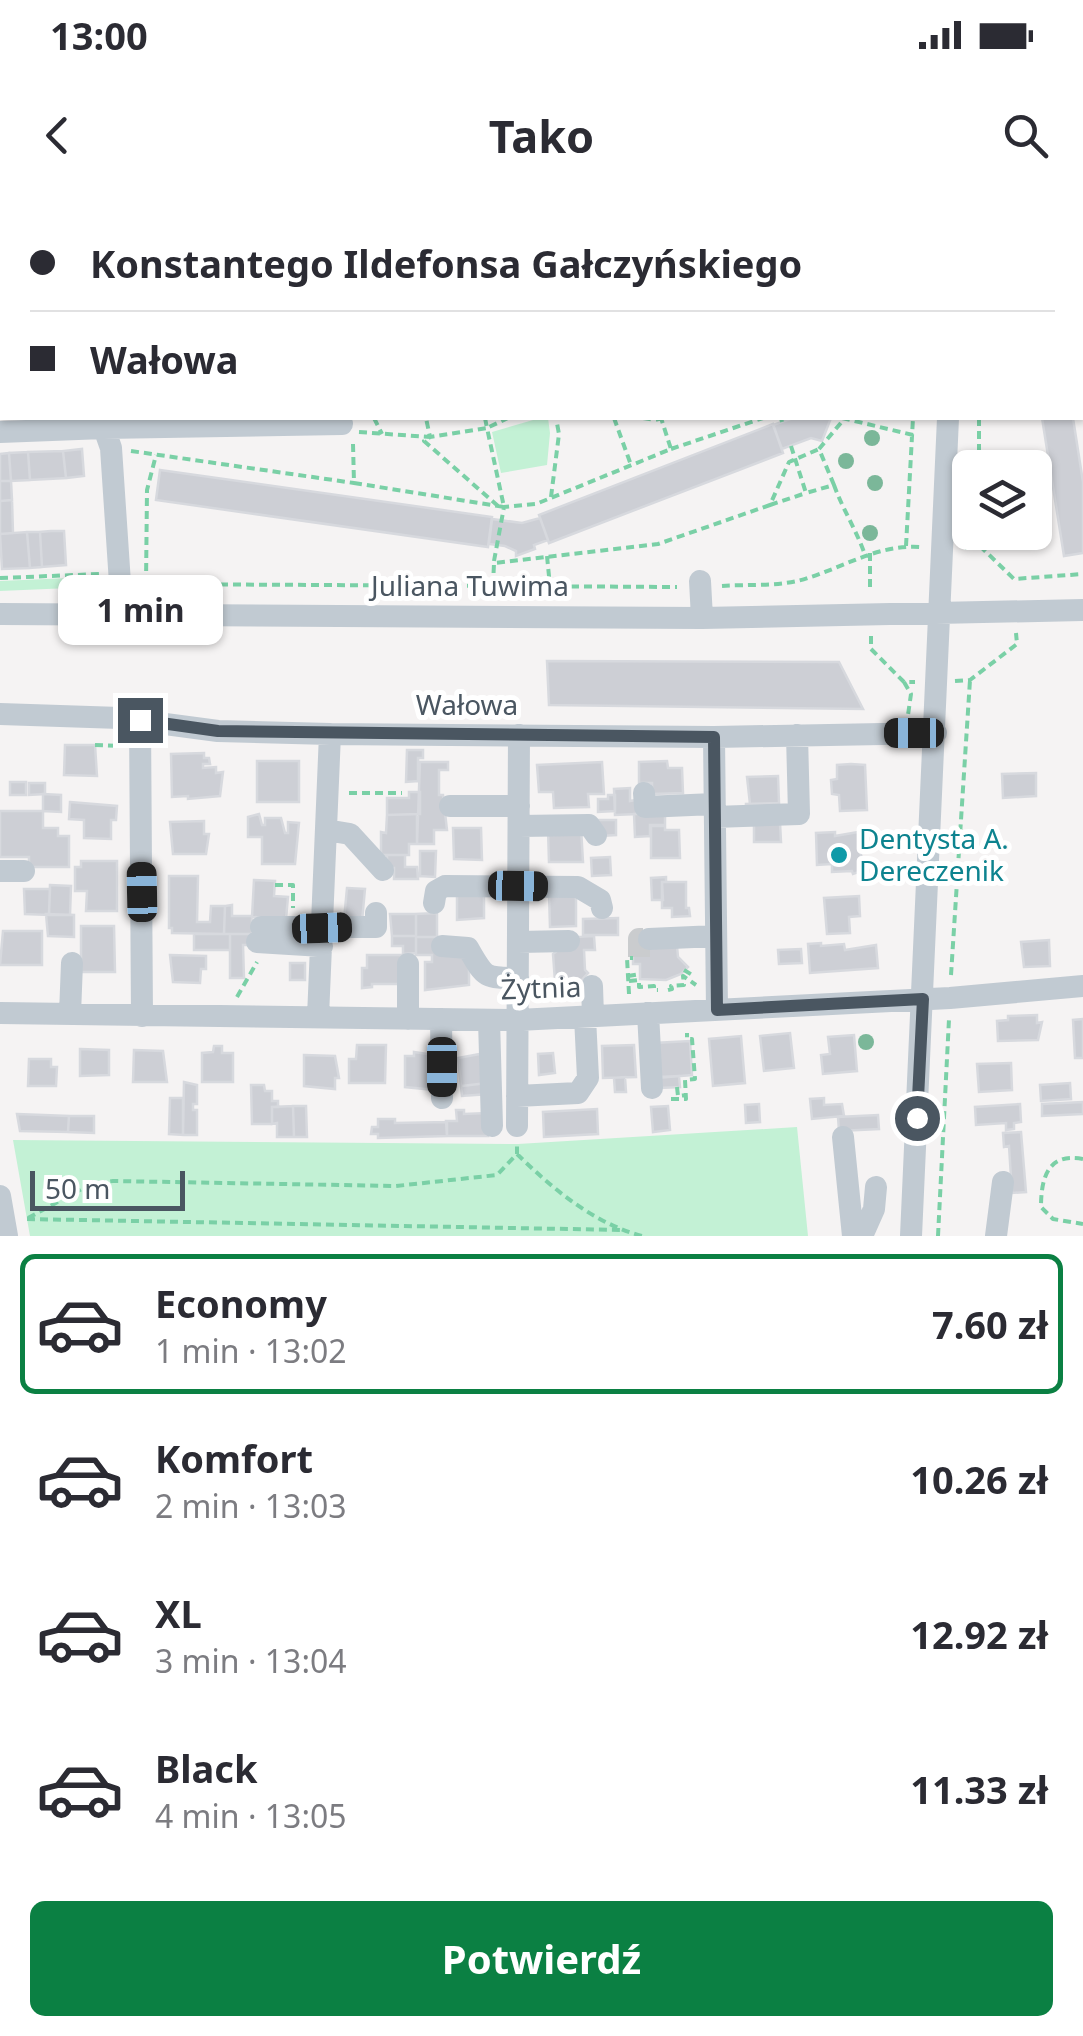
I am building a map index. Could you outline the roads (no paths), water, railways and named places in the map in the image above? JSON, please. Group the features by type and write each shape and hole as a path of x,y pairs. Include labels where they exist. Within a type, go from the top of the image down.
{"street":[{"path":"912,1236 948,420"},
{"path":"0,432 108,438 160,428 347,428"},
{"path":"108,438 110,578 119,614"},
{"path":"700,584 702,618"},
{"name":"Juliana Tuwima","path":"0,614 702,618 1083,610"},
{"name":"Wałowa","path":"0,714 140,720 196,730 330,734 714,737 936,733"},
{"path":"140,720 134,965 142,1016"},
{"path":"318,1018 330,734"},
{"path":"644,793 644,808 799,814 797,735"},
{"path":"516,1126 519,736"},
{"path":"714,737 717,1004"},
{"path":"451,814 590,825 596,835"},
{"path":"326,830 350,834 383,870"},
{"path":"434,903 436,891 445,886 578,887 600,900 602,908"},
{"path":"272,935 322,937 376,927 376,913"},
{"path":"650,939 716,943"},
{"path":"518,942 570,942"},
{"path":"683,960 716,943"},
{"path":"442,946 468,948 482,974 490,978 518,978"},
{"path":"70,1014 72,963"},
{"path":"408,964 408,1018"},
{"path":"517,1096 578,1093 588,1078 592,986"},
{"name":"Żytnia","path":"0,1013 518,1020 648,1013 717,1004 950,998 1083,986"},
{"path":"648,1013 652,1088"},
{"path":"441,1019 442,1098"},
{"path":"489,1020 492,1126"},
{"path":"843,1137 854,1236"},
{"path":"996,1236 1003,1182"},
{"path":"862,1236 874,1209 876,1188"},
{"path":"0,1196 4,1232"}],"tunnel":[{"path":"639,957 639,939 649,939"}],"place":[{"name":"Dentysta A. Dereczenik","path":"839,855"}]}
